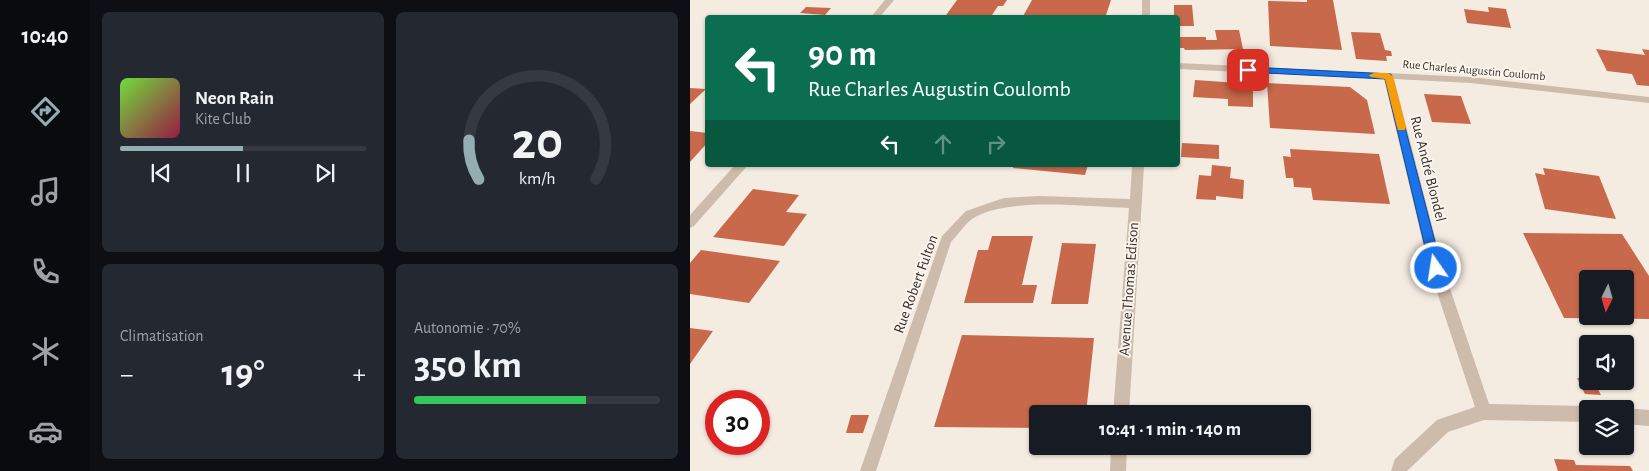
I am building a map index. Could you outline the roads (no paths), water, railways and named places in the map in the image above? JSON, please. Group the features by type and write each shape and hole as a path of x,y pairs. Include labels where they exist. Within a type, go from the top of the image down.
{"street":[{"path":"877,15 890,0"},
{"path":"1146,0 1146,15"},
{"name":"Rue Charles Augustin Coulomb","path":"1180,66 1471,80 1649,100"},
{"name":"Rue André Blondel","path":"1388,76 1436,268 1484,412"},
{"path":"690,223 740,167"},
{"name":"Avenue Thomas Edison","path":"1122,405 1138,167"},
{"name":"Rue Robert Fulton","path":"868,471 946,240 970,214 1004,203 1039,201 1134,204"},
{"path":"1399,471 1402,465 1443,426 1484,412 1579,414"},
{"path":"1634,417 1649,418"},
{"path":"1118,471 1119,455"}]}
